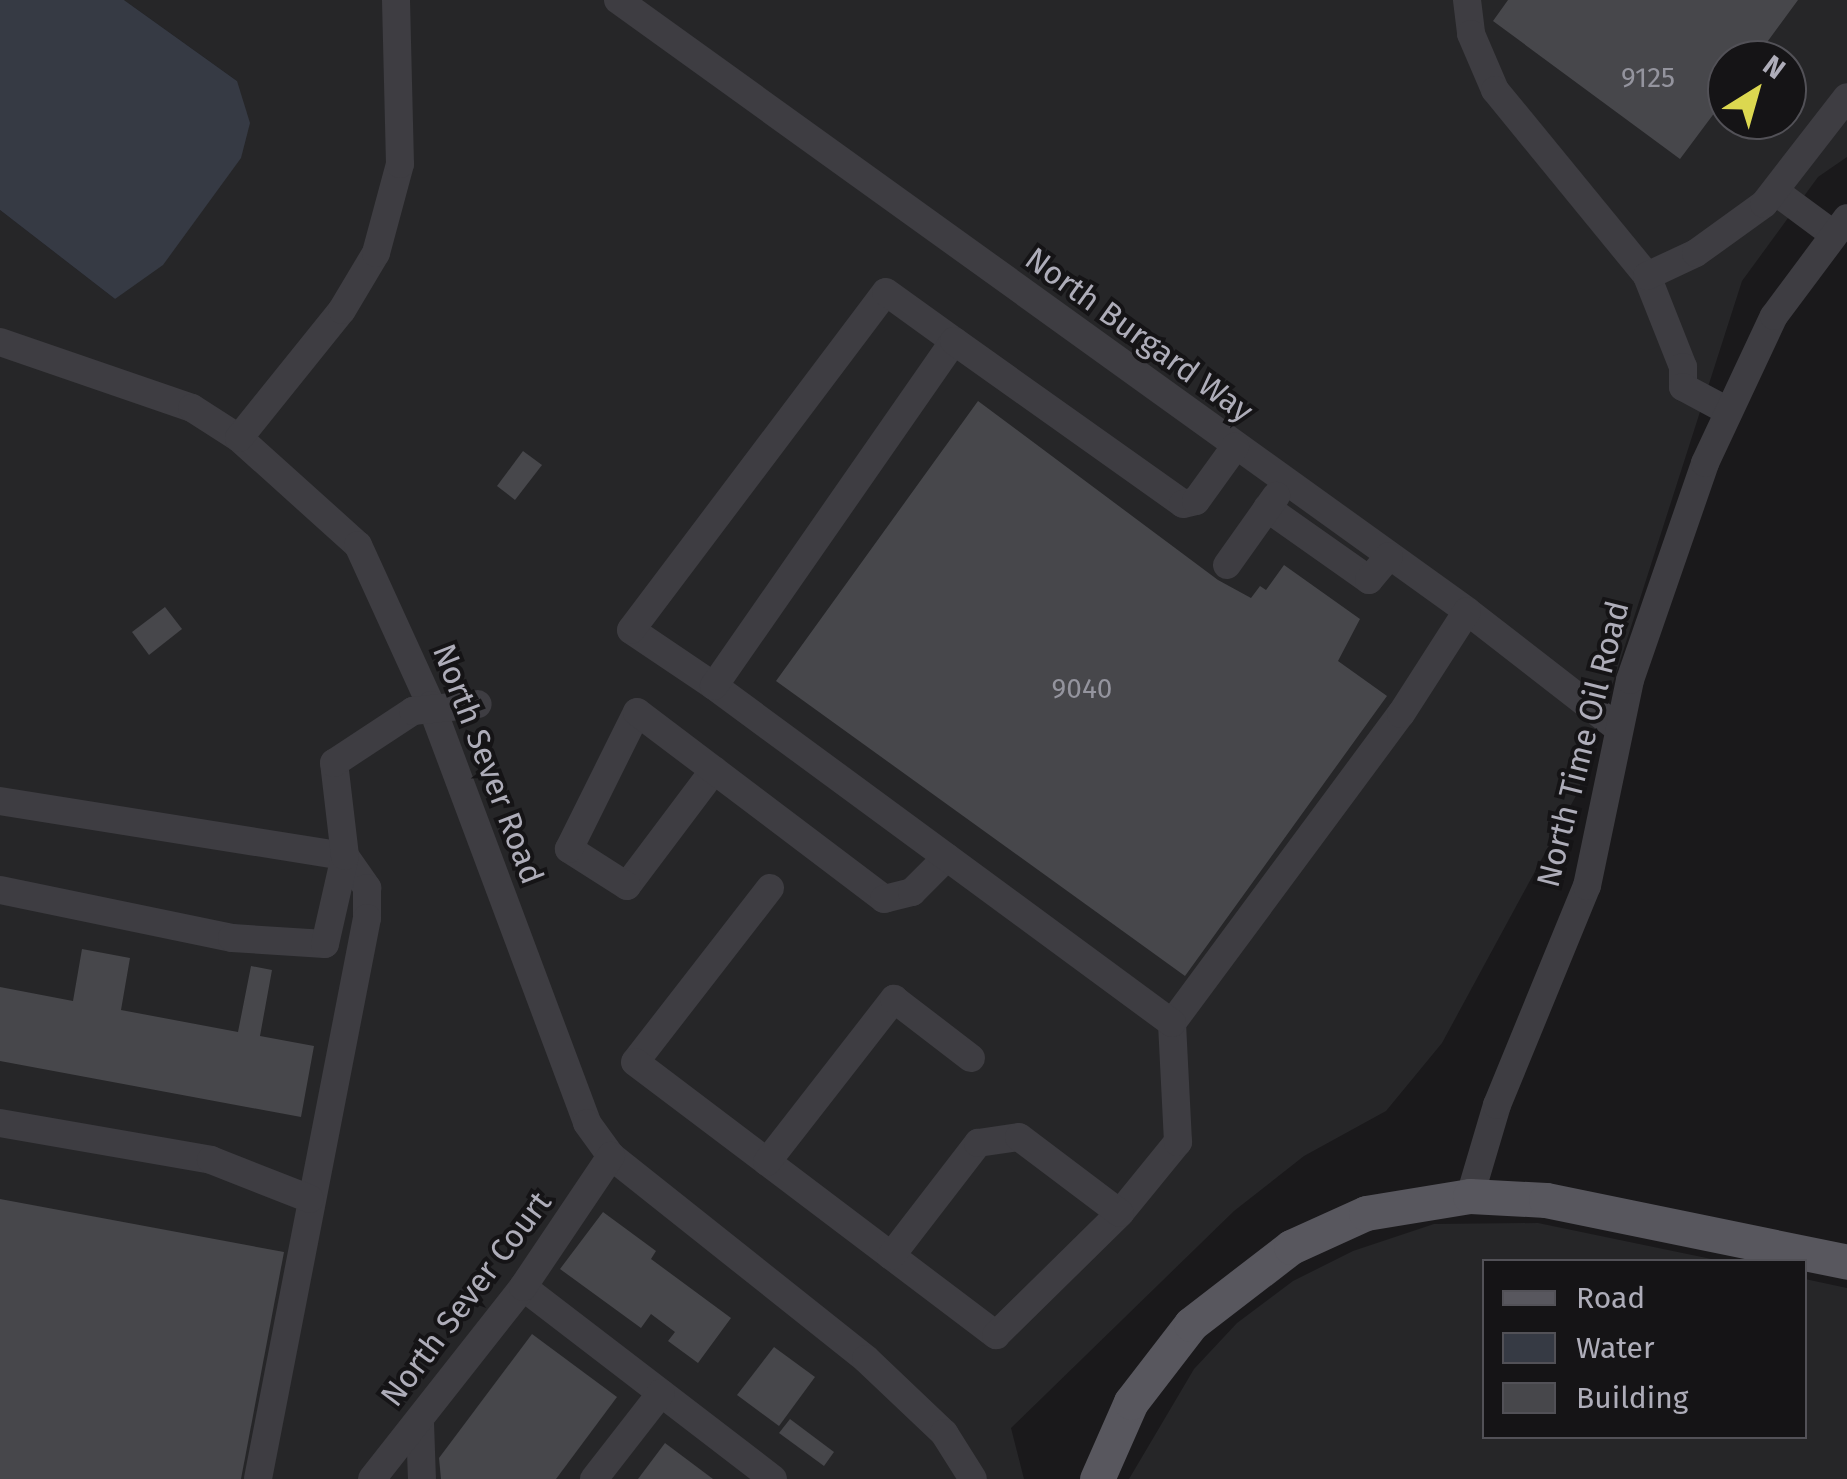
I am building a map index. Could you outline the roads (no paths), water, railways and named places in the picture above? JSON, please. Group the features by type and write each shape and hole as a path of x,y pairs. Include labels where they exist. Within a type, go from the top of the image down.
{"main road":[{"path":"1098,1479 1131,1402 1161,1358 1236,1285 1343,1220 1470,1196 1546,1200 1847,1262"}],"street":[{"path":"240,438 342,310 376,253 400,164 396,0"},
{"name":"North Burgard Way","path":"618,0 1467,612 1618,728"},
{"path":"1467,0 1471,34 1494,90 1647,276 1683,367 1682,387 1726,410"},
{"path":"1647,276 1730,232 1776,192 1847,97"},
{"path":"1776,192 1840,226"},
{"name":"North Time Oil Road","path":"1470,1196 1497,1105 1588,886 1618,728 1667,566 1726,410 1774,316 1840,226"},
{"path":"1172,1023 714,686 631,630 886,292 1182,504 1196,501 1235,447"},
{"name":"North Sever Road","path":"0,342 162,395 240,438 339,526 370,562 431,705 576,1102 611,1156 866,1359 944,1434 973,1479"},
{"path":"714,686 954,342"},
{"path":"1227,565 1285,482"},
{"path":"1267,508 1369,580 1389,556"},
{"path":"770,888 635,1062 996,1335 1120,1213 1178,1142 1172,1023 1400,714 1467,612"},
{"path":"0,890 232,938 325,944 345,856 334,763 376,731 431,705 478,704"},
{"path":"714,770 627,886 569,849 637,712 714,770 884,899 912,892 946,857"},
{"path":"0,801 345,856 367,888 367,918 258,1479"},
{"path":"767,1162 894,999 971,1058"},
{"path":"0,1123 210,1160 310,1199"},
{"path":"891,1256 978,1143 1019,1137 1120,1213"},
{"name":"North Sever Court","path":"372,1479 420,1423 522,1287 611,1156"},
{"path":"522,1287 773,1479"},
{"path":"594,1479 661,1394"},
{"path":"420,1423 422,1479"}],"water":[{"path":"0,0 124,0 237,81 250,123 241,158 163,265 115,299 0,210"}]}
